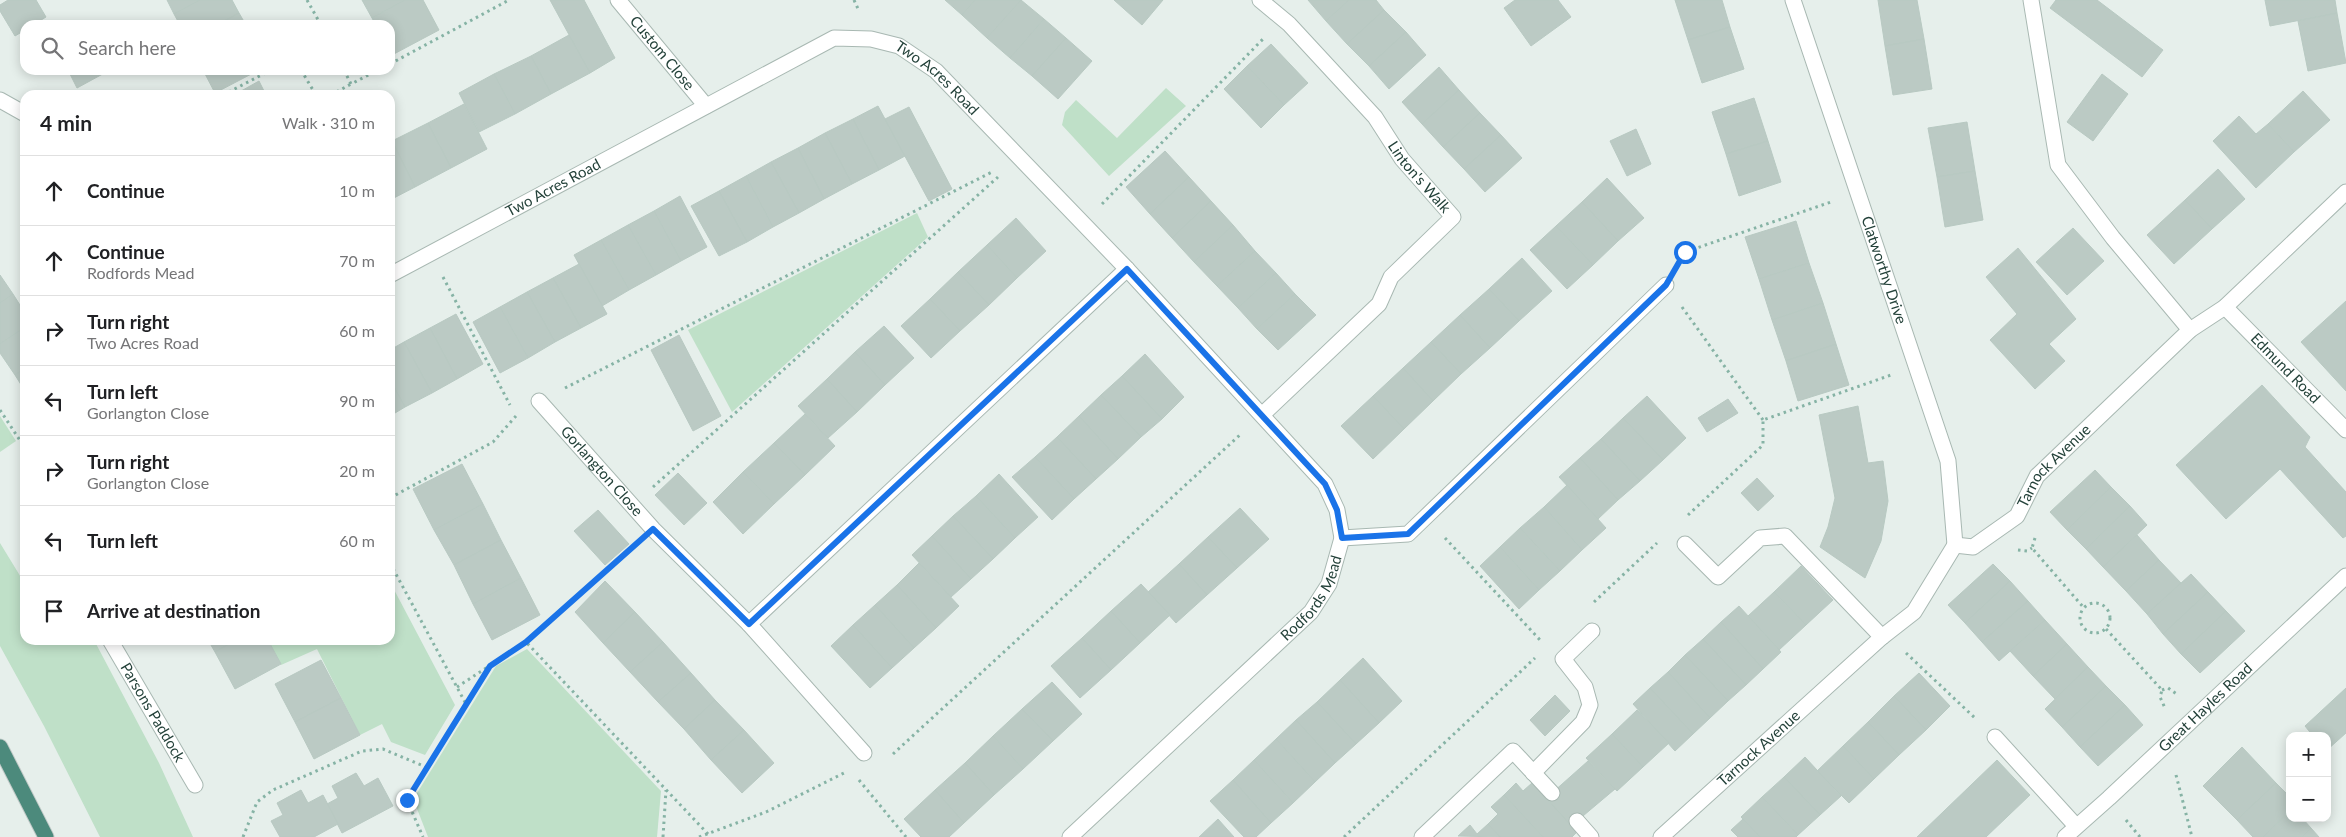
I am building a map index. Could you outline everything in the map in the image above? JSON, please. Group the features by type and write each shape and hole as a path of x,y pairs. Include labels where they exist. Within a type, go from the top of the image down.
{"highway":[{"path":"0,747 46,837"}],"street":[{"name":"Custom Close","path":"618,0 706,106"},
{"name":"Linton's Walk","path":"1260,0 1282,18 1376,117 1402,158 1453,217 1392,277 1379,304 1263,414"},
{"name":"Clatworthy Drive","path":"1793,0 1948,461 1955,545"},
{"path":"2031,0 2058,165 2113,238 2190,330"},
{"name":"Two Acres Road","path":"395,272 834,38 871,39 899,46 936,70 1263,414 1325,484 1337,510 1342,538"},
{"path":"0,100 20,111"},
{"name":"Tarnock Avenue","path":"1661,837 1884,635 1914,612 1955,545 1973,547 1988,538 2018,513 2037,476 2190,330 2225,307 2346,192"},
{"path":"749,624 1127,269"},
{"name":"Rodfords Mead","path":"1070,837 1311,612 1329,584 1342,538 1408,534 1666,285"},
{"name":"Edmund Road","path":"2225,307 2346,430"},
{"name":"Gorlangton Close","path":"539,401 653,529 749,624 864,753"},
{"path":"1685,544 1718,577 1760,538 1785,536 1884,635"},
{"name":"Great Hayles Road","path":"2065,837 2346,576"},
{"path":"1533,773 1583,722 1590,705 1585,686 1563,660 1592,631"},
{"name":"Parsons Paddock","path":"113,645 195,785"},
{"path":"1995,737 2076,826"},
{"path":"1422,837 1513,751 1552,793"},
{"path":"1578,821 1591,837"}],"path":[{"path":"307,0 318,20"},
{"path":"395,61 509,0"},
{"path":"1083,223 1282,18"},
{"path":"233,90 261,75"},
{"path":"304,75 313,90"},
{"path":"346,75 351,84"},
{"path":"340,90 368,75"},
{"path":"395,495 494,442 516,416 539,401 1019,158"},
{"path":"632,506 1019,158"},
{"path":"1682,520 1762,445 1763,420 1666,285 1685,252 1858,193"},
{"path":"431,254 516,416"},
{"path":"1763,420 1916,366"},
{"path":"0,410 20,440"},
{"path":"890,757 1263,414"},
{"path":"2018,513 2033,531 2036,540 2032,548 2084,608"},
{"path":"1425,517 1547,647"},
{"path":"457,687 526,642 653,529"},
{"path":"1588,608 1660,541"},
{"path":"395,572 466,704"},
{"path":"2095,603 2104,606 2110,619 2106,629 2097,633 2085,630 2080,619 2084,608 2095,603"},
{"path":"2106,629 2162,690 2161,702 2184,728"},
{"path":"1884,635 1995,737"},
{"path":"526,642 708,834"},
{"path":"1344,837 1540,654"},
{"path":"422,837 407,800 490,666"},
{"path":"2167,743 2192,837"},
{"path":"243,837 257,802 273,790 362,751 383,749 426,767"},
{"path":"698,837 766,812 850,770 864,753"},
{"path":"850,770 906,837"},
{"path":"861,783 869,777"},
{"path":"663,837 666,789"}],"green space":[{"path":"1166,88 1186,106 1109,176 1062,125 1065,112 1076,100 1117,138"},
{"path":"917,213 928,237 732,412 688,330"},
{"path":"0,416 16,441 0,452"},
{"path":"0,543 20,576 20,645 97,645 159,763 193,837 100,837 44,726 0,646"},
{"path":"395,591 455,705 425,755 391,742 382,724 360,735 317,649 281,665 271,645 395,645"},
{"path":"527,649 661,791 657,837 428,837 414,801 417,793 496,666"}],"building":[{"path":"8,0 36,0 46,17 41,20 20,20 20,33 15,36 0,11 0,5"},
{"path":"167,0 200,0 174,14"},
{"path":"200,0 232,0 239,13 226,20 177,20 174,14"},
{"path":"362,0 405,0 372,18"},
{"path":"405,0 423,0 439,30 395,53 395,20 373,20 372,18"},
{"path":"550,0 584,0 615,58 590,73"},
{"path":"945,0 975,0 962,15"},
{"path":"975,0 1021,0 987,38 962,15"},
{"path":"1021,0 1044,19 1010,58 987,38"},
{"path":"1114,0 1163,0 1142,25"},
{"path":"1308,0 1349,0 1326,21"},
{"path":"1349,0 1376,0 1384,10 1347,44 1326,21"},
{"path":"1515,0 1558,0 1571,17 1531,46 1504,8"},
{"path":"1675,0 1722,0 1730,27 1688,40"},
{"path":"1878,0 1917,0 1924,39 1885,46"},
{"path":"2056,0 2097,0 2163,50 2142,77 2050,8"},
{"path":"2265,0 2335,0 2337,13 2270,26"},
{"path":"1384,10 1406,32 1369,66 1347,44"},
{"path":"239,13 243,20 226,20"},
{"path":"2337,13 2346,63 2308,71 2298,21"},
{"path":"1044,19 1066,38 1032,76 1010,58"},
{"path":"1730,27 1744,69 1702,83 1688,40"},
{"path":"1406,32 1426,55 1389,89 1369,66"},
{"path":"569,35 590,73 551,94 531,56"},
{"path":"1066,38 1092,61 1058,99 1032,76"},
{"path":"1924,39 1932,89 1893,95 1885,46"},
{"path":"1271,44 1308,83 1284,105 1247,66"},
{"path":"531,56 551,94 515,114 494,74"},
{"path":"1247,66 1284,105 1261,128 1224,89"},
{"path":"1439,67 1459,90 1422,124 1402,102"},
{"path":"494,74 515,114 479,132 459,93"},
{"path":"2102,74 2128,94 2093,141 2067,122"},
{"path":"70,75 101,75 77,88"},
{"path":"206,75 249,75 221,90 213,90"},
{"path":"259,81 264,90 243,90"},
{"path":"1459,90 1480,113 1443,147 1422,124"},
{"path":"2303,91 2330,120 2294,152 2268,124"},
{"path":"1754,98 1768,141 1726,154 1712,112"},
{"path":"464,104 487,149 451,168 428,123"},
{"path":"878,106 905,156 879,170 853,119"},
{"path":"909,107 952,189 929,201 885,119"},
{"path":"1480,113 1501,135 1464,169 1443,147"},
{"path":"2239,116 2256,134 2268,124 2294,152 2256,188 2213,141"},
{"path":"853,119 879,170 852,184 825,133"},
{"path":"1967,122 1975,171 1937,177 1928,128"},
{"path":"428,123 451,168 415,187 395,147 395,140"},
{"path":"1636,129 1651,164 1627,176 1610,141"},
{"path":"825,133 852,184 824,199 798,148"},
{"path":"1501,135 1522,158 1485,192 1464,169"},
{"path":"1768,141 1781,182 1739,196 1726,154"},
{"path":"395,147 415,187 395,197"},
{"path":"798,148 824,199 799,213 771,162"},
{"path":"1165,151 1189,177 1150,214 1126,187"},
{"path":"771,162 799,213 773,227 746,176"},
{"path":"2218,169 2245,199 2212,229 2185,200"},
{"path":"1975,171 1983,220 1945,227 1937,177"},
{"path":"746,176 773,227 747,242 719,191"},
{"path":"1189,177 1211,201 1172,238 1150,214"},
{"path":"1607,178 1644,218 1618,241 1582,202"},
{"path":"719,191 747,242 719,256 691,206"},
{"path":"680,196 707,247 681,261 654,211"},
{"path":"2185,200 2212,229 2174,264 2147,235"},
{"path":"1211,201 1233,225 1194,262 1172,238"},
{"path":"1582,202 1618,241 1593,265 1556,226"},
{"path":"654,211 681,261 656,275 628,225"},
{"path":"1016,218 1046,251 1017,278 987,245"},
{"path":"1796,221 1809,263 1759,279 1745,237"},
{"path":"628,225 656,275 629,290 601,240"},
{"path":"1233,225 1255,251 1217,286 1194,262"},
{"path":"1556,226 1593,265 1567,289 1530,250"},
{"path":"2073,228 2104,261 2067,295 2036,262"},
{"path":"601,240 629,290 602,306 574,255"},
{"path":"987,245 1017,278 989,305 958,272"},
{"path":"2018,248 2076,319 2049,344 2065,361 2035,389 1990,340 2017,314 1986,277"},
{"path":"1255,251 1276,273 1238,308 1217,286"},
{"path":"1522,258 1552,291 1519,321 1489,289"},
{"path":"1809,263 1823,303 1772,320 1759,279"},
{"path":"579,264 607,314 581,328 553,278"},
{"path":"958,272 989,305 960,331 930,299"},
{"path":"1276,273 1295,294 1257,329 1238,308"},
{"path":"0,275 13,294 0,303"},
{"path":"553,278 581,328 555,342 527,292"},
{"path":"1489,289 1519,321 1490,348 1460,315"},
{"path":"527,292 555,342 528,358 500,307"},
{"path":"13,294 20,305 20,330 0,344 0,303"},
{"path":"1295,294 1316,315 1278,350 1257,329"},
{"path":"930,299 960,331 931,358 901,326"},
{"path":"2346,301 2346,391 2301,342"},
{"path":"1823,303 1836,344 1786,361 1772,320"},
{"path":"500,307 528,358 500,373 473,322"},
{"path":"456,314 483,364 457,379 430,328"},
{"path":"1460,315 1490,348 1461,374 1431,342"},
{"path":"884,326 914,358 885,385 855,352"},
{"path":"430,328 457,379 432,393 404,342"},
{"path":"20,330 20,372 15,375 0,353 0,344"},
{"path":"679,335 721,416 693,431 651,350"},
{"path":"404,342 432,393 405,407 395,389 395,347"},
{"path":"1431,342 1461,374 1433,401 1403,368"},
{"path":"1836,344 1849,385 1798,401 1786,361"},
{"path":"855,352 885,385 857,412 827,379"},
{"path":"1145,354 1184,397 1162,419 1122,376"},
{"path":"1403,368 1433,401 1404,429 1373,396"},
{"path":"20,372 20,383 15,375"},
{"path":"1122,376 1162,419 1141,437 1101,395"},
{"path":"827,379 857,412 828,438 798,406"},
{"path":"2262,385 2310,437 2305,447 2346,492 2346,536 2343,538 2280,469 2226,519 2176,465"},
{"path":"395,389 405,407 395,413"},
{"path":"1101,395 1141,437 1118,459 1079,416"},
{"path":"1373,396 1404,429 1373,459 1341,426"},
{"path":"1647,396 1686,438 1663,460 1623,418"},
{"path":"1728,399 1738,413 1707,432 1698,418"},
{"path":"1858,406 1868,463 1883,461 1888,501 1881,541 1865,578 1820,547 1828,527 1835,498 1819,415"},
{"path":"805,414 835,446 805,475 774,443"},
{"path":"1079,416 1118,459 1096,479 1057,437"},
{"path":"1623,418 1663,460 1640,481 1601,439"},
{"path":"1057,437 1096,479 1074,499 1035,457"},
{"path":"1601,439 1640,481 1618,500 1580,458"},
{"path":"774,443 805,475 774,504 743,472"},
{"path":"1035,457 1074,499 1052,520 1012,477"},
{"path":"1580,458 1618,500 1598,519 1559,477"},
{"path":"462,464 483,504 434,530 413,489"},
{"path":"2095,470 2111,487 2067,530 2050,512"},
{"path":"743,472 774,504 743,534 713,502"},
{"path":"678,473 707,503 684,525 655,495"},
{"path":"999,474 1038,517 1015,538 976,496"},
{"path":"1757,478 1774,496 1758,511 1741,493"},
{"path":"1567,485 1606,528 1582,550 1544,507"},
{"path":"2111,487 2130,506 2086,549 2067,530"},
{"path":"976,496 1015,538 993,559 953,516"},
{"path":"483,504 501,540 454,565 434,530"},
{"path":"2130,506 2147,525 2103,567 2086,549"},
{"path":"1544,507 1582,550 1560,571 1520,528"},
{"path":"1240,508 1269,539 1237,568 1208,537"},
{"path":"598,510 629,544 605,565 574,531"},
{"path":"953,516 993,559 971,579 932,536"},
{"path":"1520,528 1560,571 1539,590 1500,547"},
{"path":"2137,535 2159,560 2126,591 2103,567"},
{"path":"932,536 971,579 951,597 912,555"},
{"path":"1208,537 1237,568 1207,595 1179,564"},
{"path":"501,540 521,578 473,604 454,565"},
{"path":"1500,547 1539,590 1519,609 1480,566"},
{"path":"2159,560 2181,583 2147,614 2126,591"},
{"path":"919,563 959,606 936,628 897,585"},
{"path":"1179,564 1207,595 1176,623 1148,592"},
{"path":"1993,564 2010,581 1965,623 1948,605"},
{"path":"1801,566 1833,600 1806,625 1774,592"},
{"path":"2191,574 2208,592 2163,634 2147,614"},
{"path":"521,578 540,615 492,640 473,604"},
{"path":"605,581 635,612 603,643 575,612"},
{"path":"2010,581 2028,601 1982,642 1965,623"},
{"path":"1141,584 1170,615 1140,643 1111,611"},
{"path":"897,585 936,628 914,648 875,605"},
{"path":"1774,592 1806,625 1779,650 1748,616"},
{"path":"2208,592 2226,611 2181,654 2163,634"},
{"path":"2028,601 2045,620 1999,661 1982,642"},
{"path":"875,605 914,648 892,668 853,625"},
{"path":"1739,606 1781,652 1763,669 1721,622"},
{"path":"1111,611 1140,643 1111,670 1082,638"},
{"path":"2226,611 2245,631 2200,673 2181,654"},
{"path":"635,612 663,642 630,672 603,643"},
{"path":"2045,620 2067,644 2033,676 2010,651"},
{"path":"1721,622 1763,669 1746,685 1703,639"},
{"path":"853,625 892,668 870,688 831,646"},
{"path":"1082,638 1111,670 1080,698 1051,666"},
{"path":"1703,639 1746,685 1728,701 1685,655"},
{"path":"663,642 691,673 658,702 630,672"},
{"path":"2067,644 2088,667 2055,699 2033,676"},
{"path":"211,645 227,645 215,652"},
{"path":"227,645 271,645 281,664 235,689 215,652"},
{"path":"1685,655 1728,701 1710,718 1668,672"},
{"path":"1363,658 1402,701 1379,723 1340,680"},
{"path":"321,660 341,698 295,722 275,684"},
{"path":"2088,667 2106,686 2062,727 2045,709"},
{"path":"1668,672 1710,718 1693,734 1650,688"},
{"path":"691,673 715,700 684,729 658,702"},
{"path":"1919,673 1950,706 1926,730 1894,696"},
{"path":"1340,680 1379,723 1356,744 1317,702"},
{"path":"1052,682 1082,714 1053,741 1022,709"},
{"path":"2106,686 2125,705 2080,747 2062,727"},
{"path":"1650,688 1693,734 1675,751 1633,704"},
{"path":"2346,688 2346,733 2331,746 2331,732 2310,732 2305,726"},
{"path":"1555,695 1570,711 1545,736 1530,720"},
{"path":"1894,696 1926,730 1899,755 1868,722"},
{"path":"341,698 360,735 314,759 295,722"},
{"path":"715,700 744,730 711,760 684,729"},
{"path":"1317,702 1356,744 1335,763 1296,720"},
{"path":"2125,705 2143,725 2098,766 2080,747"},
{"path":"1022,709 1053,741 1023,769 993,736"},
{"path":"1637,710 1669,743 1643,767 1612,734"},
{"path":"1296,720 1335,763 1315,782 1276,739"},
{"path":"1868,722 1899,755 1874,779 1843,746"},
{"path":"744,730 774,763 742,793 711,760"},
{"path":"1612,734 1643,767 1617,791 1586,758"},
{"path":"993,736 1023,769 994,795 965,763"},
{"path":"1276,739 1315,782 1293,803 1254,760"},
{"path":"1843,746 1874,779 1849,803 1817,771"},
{"path":"2242,747 2276,783 2237,820 2203,786"},
{"path":"1805,757 1841,796 1820,815 1784,777"},
{"path":"1254,760 1293,803 1271,823 1233,780"},
{"path":"1997,760 2030,795 1986,837 1917,837"},
{"path":"1588,761 1615,789 1577,821 1573,828 1547,799"},
{"path":"965,763 994,795 964,823 935,790"},
{"path":"356,773 364,786 378,778 393,806 342,833 327,804 338,798 332,786"},
{"path":"1784,777 1820,815 1798,835 1762,797"},
{"path":"1233,780 1271,823 1256,837 1244,837 1210,801"},
{"path":"1516,783 1523,791 1532,783 1577,832 1572,837 1543,837 1504,795"},
{"path":"2276,783 2286,793 2286,815 2263,837 2253,837 2237,820"},
{"path":"301,790 308,803 323,795 338,824 314,837 280,837 271,821 283,815 277,803"},
{"path":"935,790 964,823 949,837 921,837 904,819"},
{"path":"1504,795 1543,837 1500,837 1488,824 1498,814 1491,807"},
{"path":"1762,797 1798,835 1796,837 1760,837 1741,817"},
{"path":"2286,815 2286,822 2306,822 2311,828 2302,837 2263,837"},
{"path":"1218,819 1234,837 1199,837"},
{"path":"1743,819 1760,837 1738,837 1731,830"},
{"path":"1488,824 1500,837 1458,836 1470,825 1477,834"},
{"path":"2311,828 2319,837 2302,837"}],"route":[{"path":"407,800 490,666 526,642 653,529 749,624 1127,269 1263,414 1325,484 1337,510 1342,538 1408,534 1666,285 1685,252"}]}
